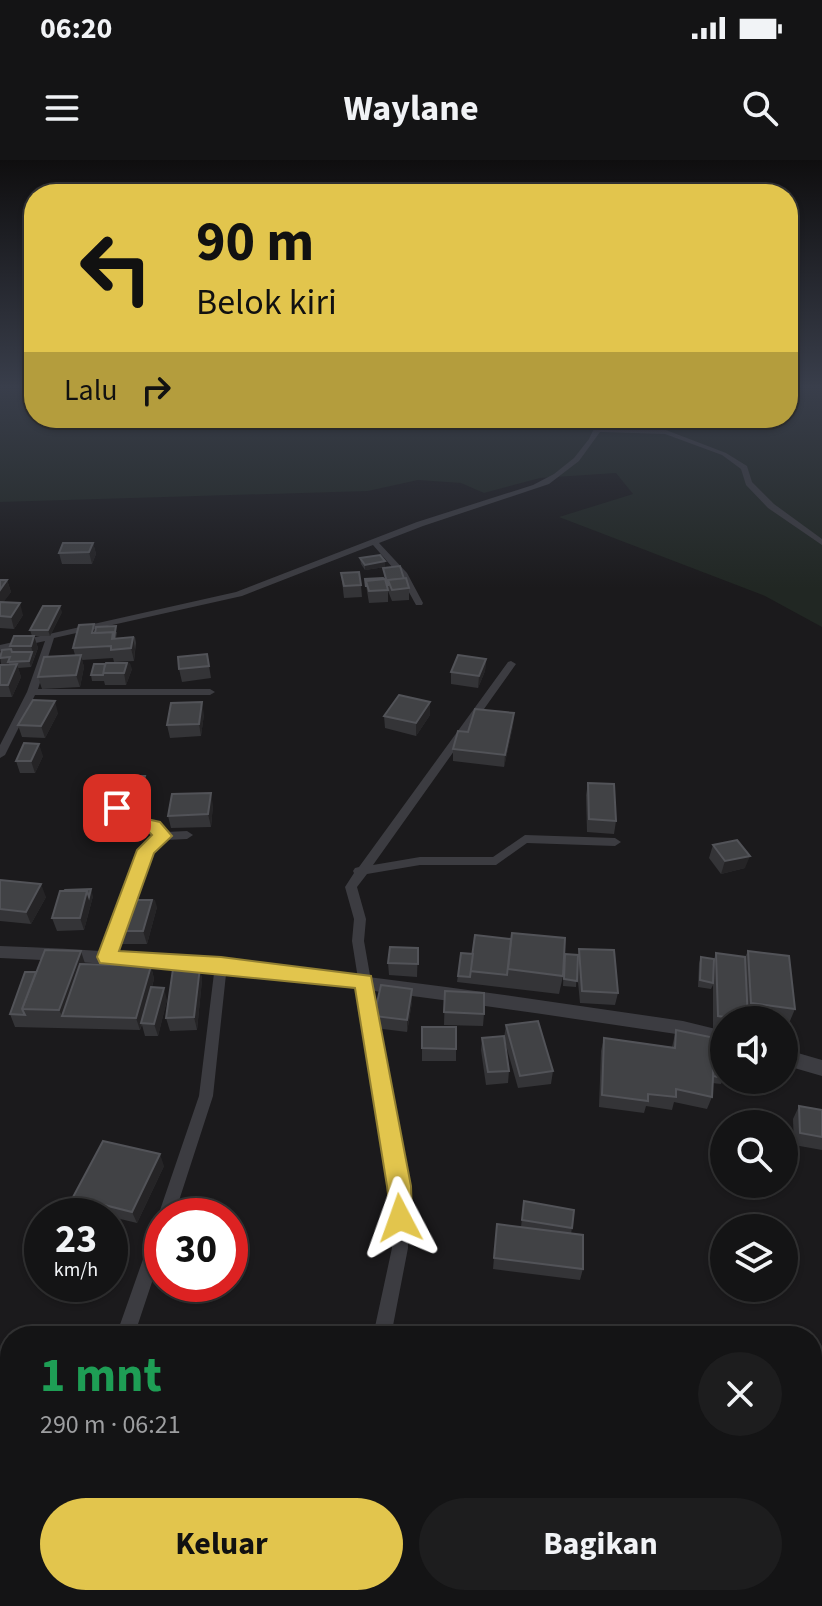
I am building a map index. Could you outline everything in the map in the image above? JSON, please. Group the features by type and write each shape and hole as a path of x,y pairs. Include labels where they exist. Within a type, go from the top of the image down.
{"street":[{"path":"0,648 239,594 374,542 543,485 580,453"},
{"path":"723,453 744,468 749,483 771,506 822,543"},
{"path":"374,542 404,575 419,603"},
{"path":"0,755 32,692 50,638"},
{"path":"384,1326 400,1248 399,1186 358,941 360,919 351,890 359,871 511,664"},
{"path":"32,692 210,692"},
{"path":"117,808 122,820 154,826 163,836"},
{"path":"107,957 146,850 163,836 187,835"},
{"path":"359,871 430,860 499,860 513,845 525,839 615,842"},
{"path":"0,952 221,965 364,982 683,1028 710,1035"},
{"path":"172,1198 206,1096 221,965"},
{"path":"798,1061 822,1068"},
{"path":"128,1326 144,1281"}],"shaded area":[{"path":"0,453 822,453 822,627 765,596 559,517 633,494 616,473 540,478 484,493 461,483 418,480 368,491 0,502"}],"building":[{"path":"63,543 93,543 89,552 59,553"},
{"path":"380,555 385,561 365,565 360,558"},
{"path":"400,566 404,579 388,580 388,586 383,568"},
{"path":"359,572 361,585 344,586 341,573"},
{"path":"406,578 409,588 392,590 388,580"},
{"path":"385,579 388,590 369,591 366,581"},
{"path":"0,602 20,603 11,617 0,616"},
{"path":"43,606 60,606 48,630 30,630"},
{"path":"94,624 92,633 113,632 112,639 133,637 131,648 73,648 79,625"},
{"path":"116,626 114,638 113,632 95,633 96,627"},
{"path":"14,636 34,636 31,646 10,646"},
{"path":"11,649 12,652 32,652 29,661 8,662 10,657 0,658 2,650"},
{"path":"207,654 209,666 179,669 178,657"},
{"path":"81,655 76,675 38,677 44,657"},
{"path":"458,655 486,659 479,676 451,672"},
{"path":"106,663 127,663 124,673 102,673"},
{"path":"17,664 8,685 0,685 0,665"},
{"path":"94,664 105,664 103,675 91,675"},
{"path":"399,695 430,702 416,723 384,716"},
{"path":"33,700 55,701 41,726 18,725"},
{"path":"202,702 199,724 167,725 171,703"},
{"path":"475,709 514,713 505,755 453,749 458,731 468,732"},
{"path":"24,743 39,744 31,761 16,761"},
{"path":"103,776 145,776 140,793 98,793"},
{"path":"588,783 614,784 616,821 589,819"},
{"path":"211,793 208,814 168,816 172,794"},
{"path":"737,840 750,856 725,861 713,845"},
{"path":"0,880 41,884 26,912 0,909"},
{"path":"91,889 89,897 87,891 64,891 65,890"},
{"path":"60,891 87,891 80,918 52,918"},
{"path":"123,900 152,900 143,931 114,931"},
{"path":"512,933 565,938 563,976 508,969"},
{"path":"475,935 511,939 507,975 470,971"},
{"path":"390,947 418,948 418,964 388,963"},
{"path":"579,949 614,950 618,993 582,991"},
{"path":"45,950 81,951 59,1010 22,1009"},
{"path":"748,951 789,956 795,1006 751,1003"},
{"path":"461,953 473,954 470,977 458,976"},
{"path":"716,953 745,957 747,1006 718,1006"},
{"path":"565,954 578,955 577,981 564,979"},
{"path":"701,957 714,959 713,983 700,980"},
{"path":"80,964 151,966 136,1018 62,1016"},
{"path":"200,967 194,1017 166,1018 173,969"},
{"path":"25,972 36,972 22,1009 25,1015 10,1014"},
{"path":"381,985 412,989 407,1020 374,1016"},
{"path":"151,987 164,988 154,1024 141,1023"},
{"path":"445,991 484,993 484,1014 444,1012"},
{"path":"538,1021 553,1071 520,1076 506,1025"},
{"path":"422,1027 456,1027 456,1049 422,1048"},
{"path":"676,1030 710,1037 712,1097 676,1089 676,1097 648,1094 648,1101 602,1095 604,1038 675,1048"},
{"path":"504,1036 509,1071 488,1072 482,1038"},
{"path":"799,1106 822,1110 822,1137 800,1133"},
{"path":"103,1141 160,1154 132,1212 128,1211 128,1198 73,1197"},
{"path":"524,1201 574,1210 572,1228 522,1220"},
{"path":"497,1224 583,1235 583,1269 494,1258"}],"route":[{"path":"117,808 122,820 154,826 163,836 155,839 146,850 107,957 221,965 364,982 399,1186 400,1218"}]}
